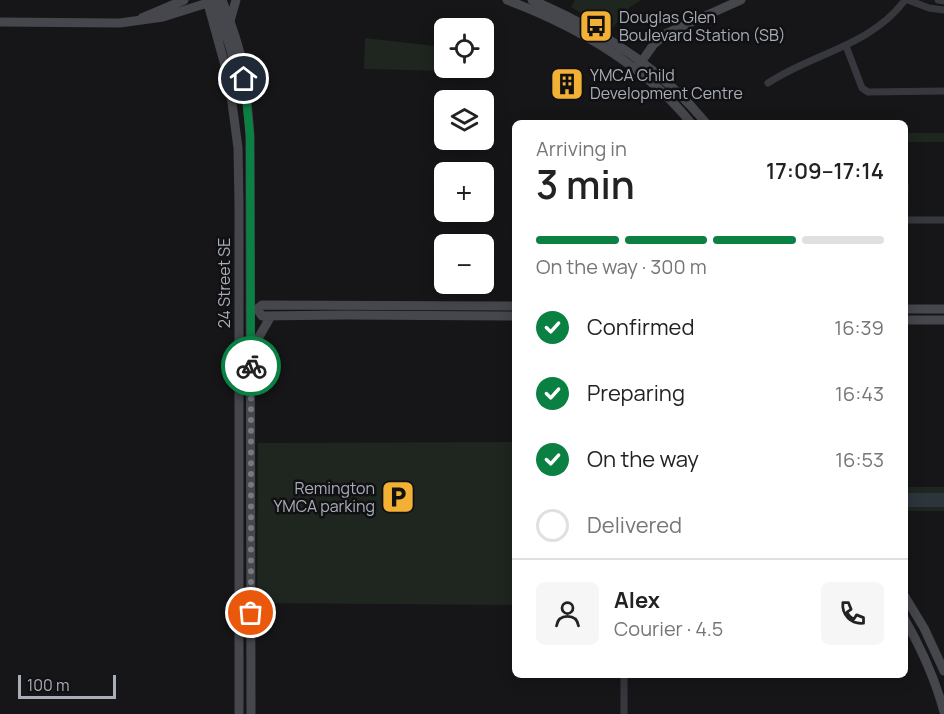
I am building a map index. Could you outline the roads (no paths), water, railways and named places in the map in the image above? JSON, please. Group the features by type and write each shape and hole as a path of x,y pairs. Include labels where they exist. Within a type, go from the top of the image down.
{"main road":[{"path":"137,20 184,0"},
{"name":"24 Street SE","path":"222,0 241,57 250,144 254,309 251,351 251,714"},
{"path":"230,21 236,0"},
{"path":"507,0 586,37 635,70 688,120"},
{"path":"532,0 588,27 642,61 679,93 703,120"},
{"path":"635,70 654,44 667,33 741,0"},
{"path":"0,22 120,22 163,17 212,1 247,101"},
{"name":"24 Street SE","path":"212,1 229,80 238,148 239,714"},
{"path":"512,306 262,305 254,309 262,316 512,316"},
{"path":"474,316 475,305"},
{"path":"908,309 944,309"},
{"path":"251,351 271,316"},
{"path":"908,320 944,320"},
{"path":"908,602 924,628 944,671"},
{"path":"908,626 929,666 943,707 940,714"}],"street":[{"path":"768,83 782,74 846,46 878,27 907,0 929,8 944,10"},
{"path":"938,0 944,1"},
{"path":"846,46 862,88 868,92 944,91"},
{"path":"908,220 944,220"},
{"path":"624,678 624,714"}],"place":[{"name":"Douglas Glen Boulevard Station (SB)","path":"596,26"},
{"name":"YMCA Child Development Centre","path":"567,84"},
{"name":"Remington YMCA parking","path":"398,497"}]}
